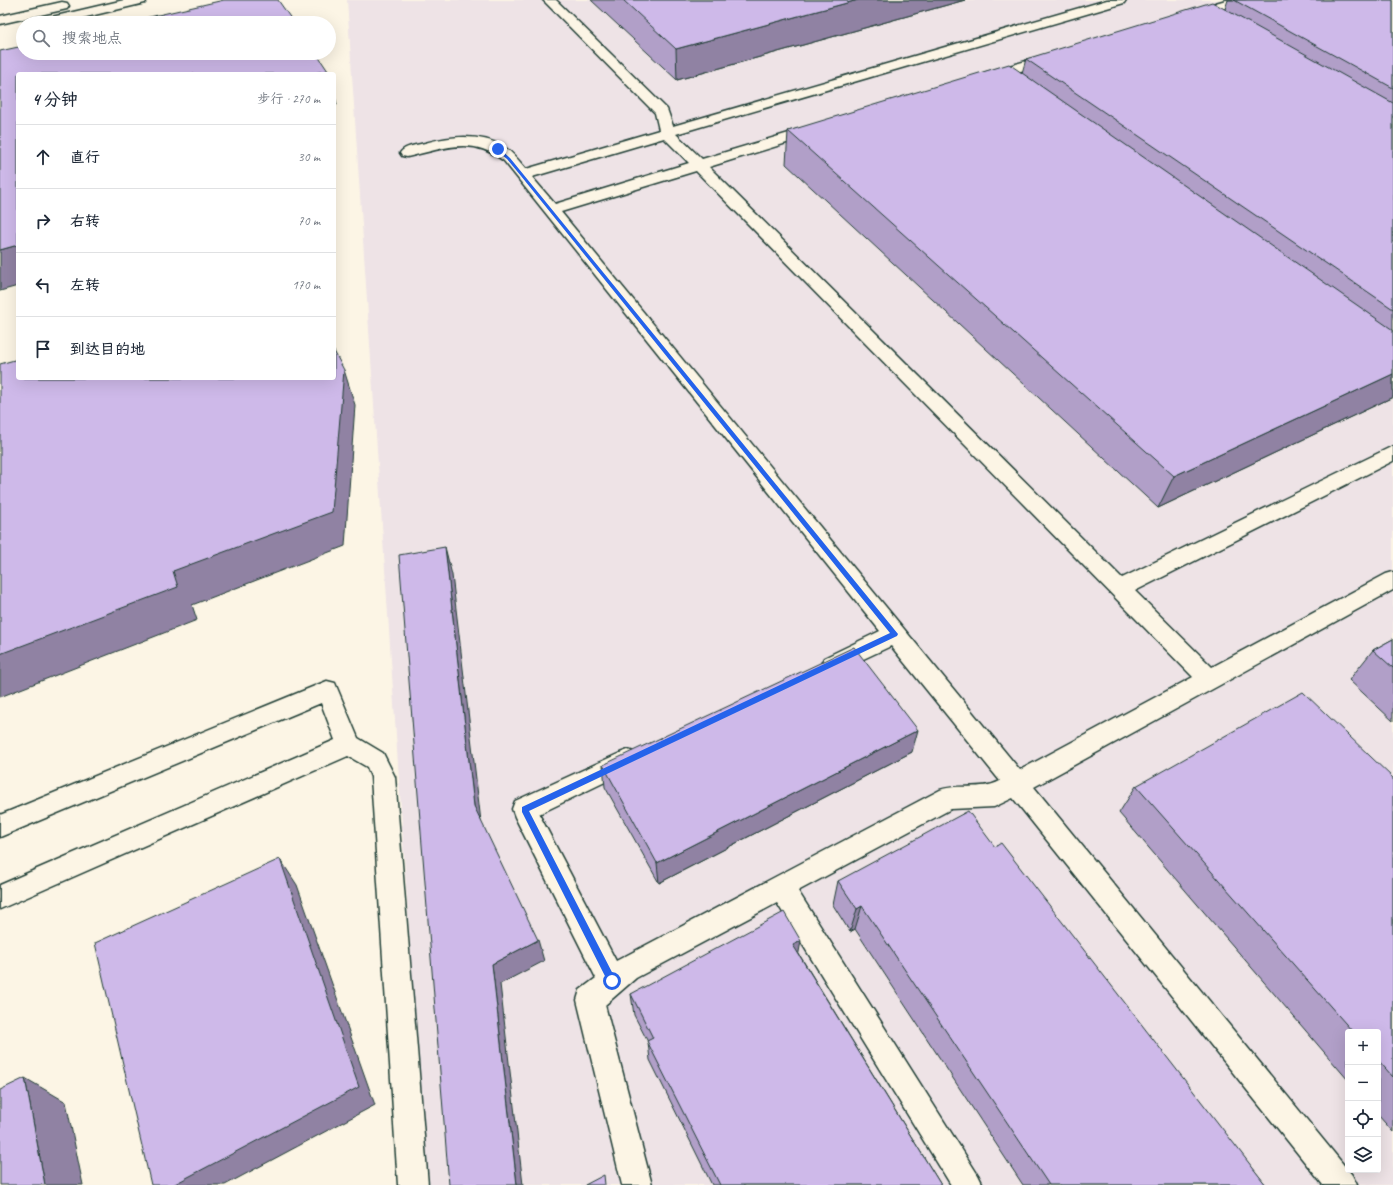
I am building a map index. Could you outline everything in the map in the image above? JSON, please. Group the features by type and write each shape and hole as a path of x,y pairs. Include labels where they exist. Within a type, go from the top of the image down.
{"street":[{"path":"17,16 86,0"},
{"path":"73,16 140,0"},
{"path":"0,20 16,16"},
{"path":"8,32 16,30"}],"lane":[{"path":"549,0 662,112 667,133 1209,679"},
{"path":"522,175 1120,0"},
{"path":"1199,24 1182,18 1239,0"},
{"path":"973,82 1064,54"},
{"path":"988,77 1001,86"},
{"path":"551,210 828,126"},
{"path":"407,154 429,145 444,142 466,142 486,145 498,149 509,158 1342,1185"},
{"path":"1119,589 1393,453"},
{"path":"637,1185 590,1000 612,981 627,969 948,798 994,796 1393,580"},
{"path":"816,671 895,634"},
{"path":"0,826 327,690 349,745 375,760 383,777 413,1185"},
{"path":"0,897 349,745"},
{"path":"612,981 524,809 645,752"},
{"path":"781,887 968,1185"}],"shaded area":[{"path":"347,0 1393,0 1393,1185 426,1185"}],"building":[{"path":"224,0 278,0 289,16 154,16"},
{"path":"623,0 858,0 676,49"},
{"path":"1234,0 1393,0 1393,88"},
{"path":"1212,2 1393,103 1393,309 1026,59"},
{"path":"16,48 16,60 321,60 328,71 16,72 16,246 0,250 0,51"},
{"path":"1009,64 1393,330 1393,374 1174,476 788,131"},
{"path":"336,355 344,370 332,512 173,571 178,587 0,654 0,364 16,360 16,380 336,380"},
{"path":"445,547 474,806 538,940 492,964 517,1185 449,1185 399,555"},
{"path":"1393,639 1393,668 1373,650"},
{"path":"854,647 918,730 657,863 603,765"},
{"path":"1303,692 1393,778 1393,1077 1381,1063 1381,1029 1350,1029 1136,786"},
{"path":"968,811 995,847 1001,843 1266,1185 1049,1185 862,906 857,909 838,881"},
{"path":"280,859 359,1087 173,1185 151,1185 95,943"},
{"path":"784,912 801,941 793,945 941,1185 720,1185 647,1041 653,1038 631,994"},
{"path":"25,1078 45,1185 0,1185 0,1090"},
{"path":"604,1175 605,1185 585,1185"}],"route":[{"path":"498,149 509,158 895,634 524,809 612,981"}]}
